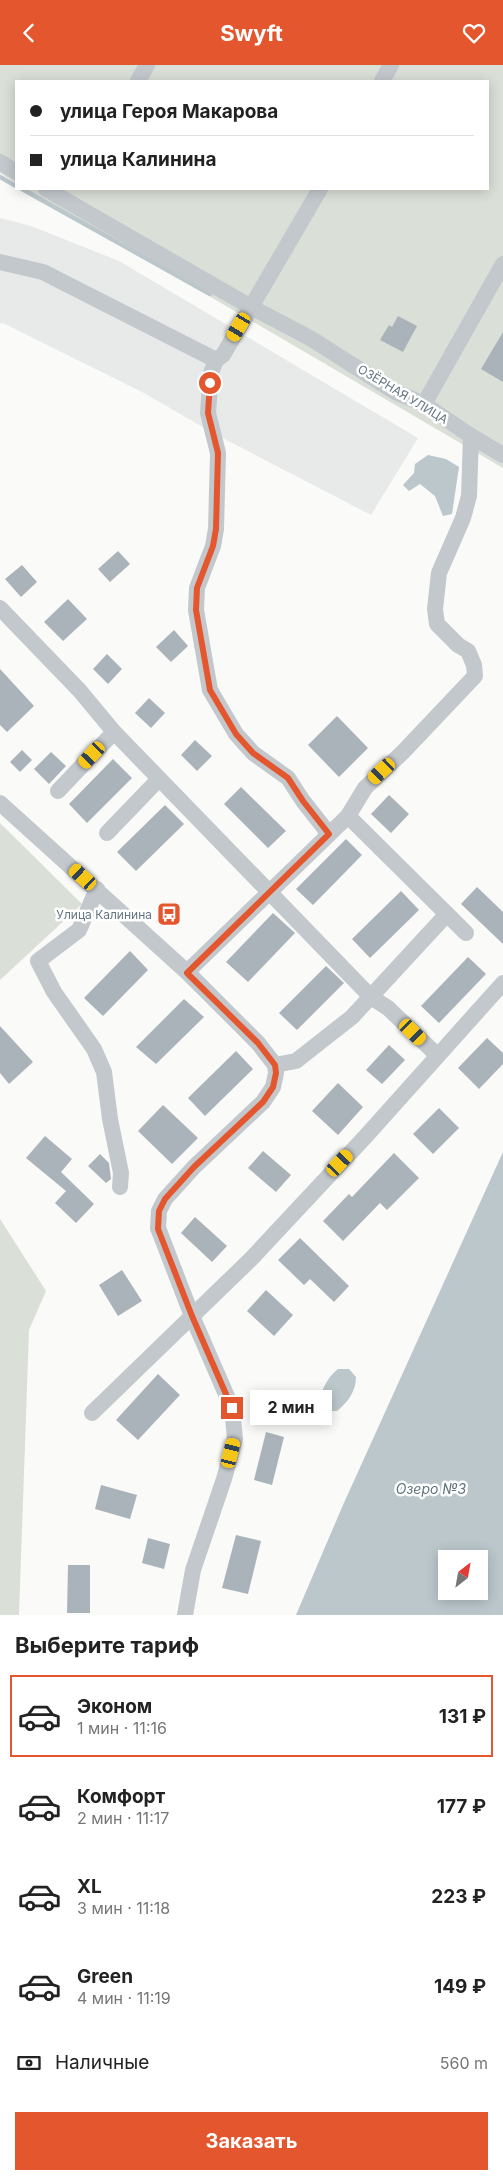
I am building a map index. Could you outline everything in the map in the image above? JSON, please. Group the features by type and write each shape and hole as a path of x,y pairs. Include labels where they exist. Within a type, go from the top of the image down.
{"street":[{"path":"139,80 147,65"},
{"path":"383,80 391,65"},
{"path":"0,162 15,171"},
{"name":"ОЗЁРНАЯ УЛИЦА","path":"50,190 73,195 251,307 310,338 395,392 424,404 503,455"},
{"path":"319,190 223,355 216,360 211,373 208,413 218,453 216,529 213,546 197,588 196,610 210,690 236,734 253,753 288,778 329,834"},
{"path":"0,262 43,271 216,360"},
{"path":"424,404 503,264"},
{"path":"187,973 348,816 365,788 403,752 475,676 474,665 468,651 458,645 437,624 434,609 439,573 463,518 469,496 471,436"},
{"path":"0,608 80,691 159,779 268,892 372,997 388,1009 437,1055"},
{"path":"58,791 114,731"},
{"path":"107,833 159,779"},
{"path":"0,803 97,889 187,973 258,1043 275,1065 276,1073 273,1087 263,1102 194,1167 165,1199 159,1211 158,1229 192,1316 232,1408 234,1439 224,1479 194,1569 185,1615"},
{"path":"348,816 466,933"},
{"path":"97,889 80,930 38,961 54,992 94,1049 104,1072 110,1119 121,1173 120,1187"},
{"path":"275,1065 296,1061 352,1017 447,914"},
{"path":"92,1413 258,1251 366,1136 503,983"}],"shaded area":[{"path":"0,65 503,65 503,468 28,190 489,190 489,80 15,80 15,182 0,173"},
{"path":"0,218 31,226 119,261 418,438 371,515 213,433 144,393 0,323"},
{"path":"0,823 82,904 0,980"},
{"path":"0,1219 46,1291 29,1330 19,1615 0,1615"}],"water":[{"path":"428,455 446,459 459,467 452,514 443,516 435,496 420,484 409,491 403,485 414,473 415,464"},
{"name":"Озеро №3","path":"503,1152 503,1615 296,1615 343,1505"},
{"path":"338,1369 349,1369 356,1377 355,1387 345,1404 337,1411 324,1411 319,1406 321,1395 327,1381"}],"building":[{"path":"398,316 417,326 403,352 380,340 389,325 392,327"},
{"path":"503,332 503,382 481,369"},
{"path":"118,551 130,564 110,582 98,569"},
{"path":"22,565 37,582 21,597 5,579"},
{"path":"68,599 87,619 63,641 44,622"},
{"path":"174,630 188,646 171,662 156,647"},
{"path":"107,654 122,669 108,684 93,669"},
{"path":"0,669 34,706 7,732 0,725"},
{"path":"149,698 165,713 151,728 135,713"},
{"path":"337,716 368,748 339,777 308,745"},
{"path":"195,740 212,756 197,771 181,755"},
{"path":"22,750 32,760 20,772 10,762"},
{"path":"51,752 66,766 49,784 34,769"},
{"path":"113,759 132,778 87,823 69,804"},
{"path":"241,787 286,831 268,848 224,804"},
{"path":"389,795 409,814 391,833 371,814"},
{"path":"165,805 184,824 136,871 117,852"},
{"path":"346,839 362,855 313,905 296,889"},
{"path":"477,887 503,912 503,944 461,904"},
{"path":"401,891 419,910 370,958 352,939"},
{"path":"273,913 295,933 248,982 226,962"},
{"path":"130,951 148,970 103,1016 84,998"},
{"path":"468,957 486,974 439,1023 421,1006"},
{"path":"326,966 344,983 297,1030 279,1013"},
{"path":"184,999 204,1017 156,1064 136,1047"},
{"path":"0,1026 33,1062 9,1084 0,1073"},
{"path":"487,1038 503,1053 503,1064 479,1089 458,1068"},
{"path":"389,1045 405,1060 382,1084 366,1070"},
{"path":"236,1051 253,1069 205,1116 188,1098"},
{"path":"338,1083 363,1107 338,1135 312,1111"},
{"path":"163,1105 198,1138 172,1164 138,1131"},
{"path":"439,1108 459,1128 433,1154 413,1134"},
{"path":"45,1136 72,1159 61,1172 94,1204 76,1223 55,1203 66,1191 26,1158"},
{"path":"263,1151 291,1175 276,1192 248,1168"},
{"path":"394,1153 419,1178 387,1210 380,1203 343,1241 323,1221 349,1194 352,1197"},
{"path":"100,1154 109,1163 111,1179 106,1183 88,1166"},
{"path":"195,1217 227,1246 212,1262 181,1233"},
{"path":"300,1238 349,1286 334,1302 310,1279 304,1285 278,1260"},
{"path":"122,1270 142,1301 118,1316 99,1285"},
{"path":"266,1290 293,1315 274,1336 247,1311"},
{"path":"158,1374 180,1395 138,1440 116,1420"},
{"path":"266,1432 284,1437 272,1485 254,1480"},
{"path":"101,1485 137,1495 130,1519 95,1509"},
{"path":"236,1535 261,1541 248,1594 222,1588"},
{"path":"148,1538 170,1544 164,1569 142,1563"},
{"path":"68,1565 90,1565 90,1613 67,1613"}],"waterway":[{"path":"0,177 15,185"},
{"path":"24,190 210,294"}],"place":[{"name":"Улица Калинина","path":"169,914"}],"route":[{"path":"210,383 208,413 218,453 216,529 213,546 197,588 196,610 210,690 236,734 253,753 288,778 329,834 187,973 258,1043 275,1065 276,1073 273,1087 263,1102 194,1167 165,1199 159,1211 158,1229 192,1316 232,1408"}]}
